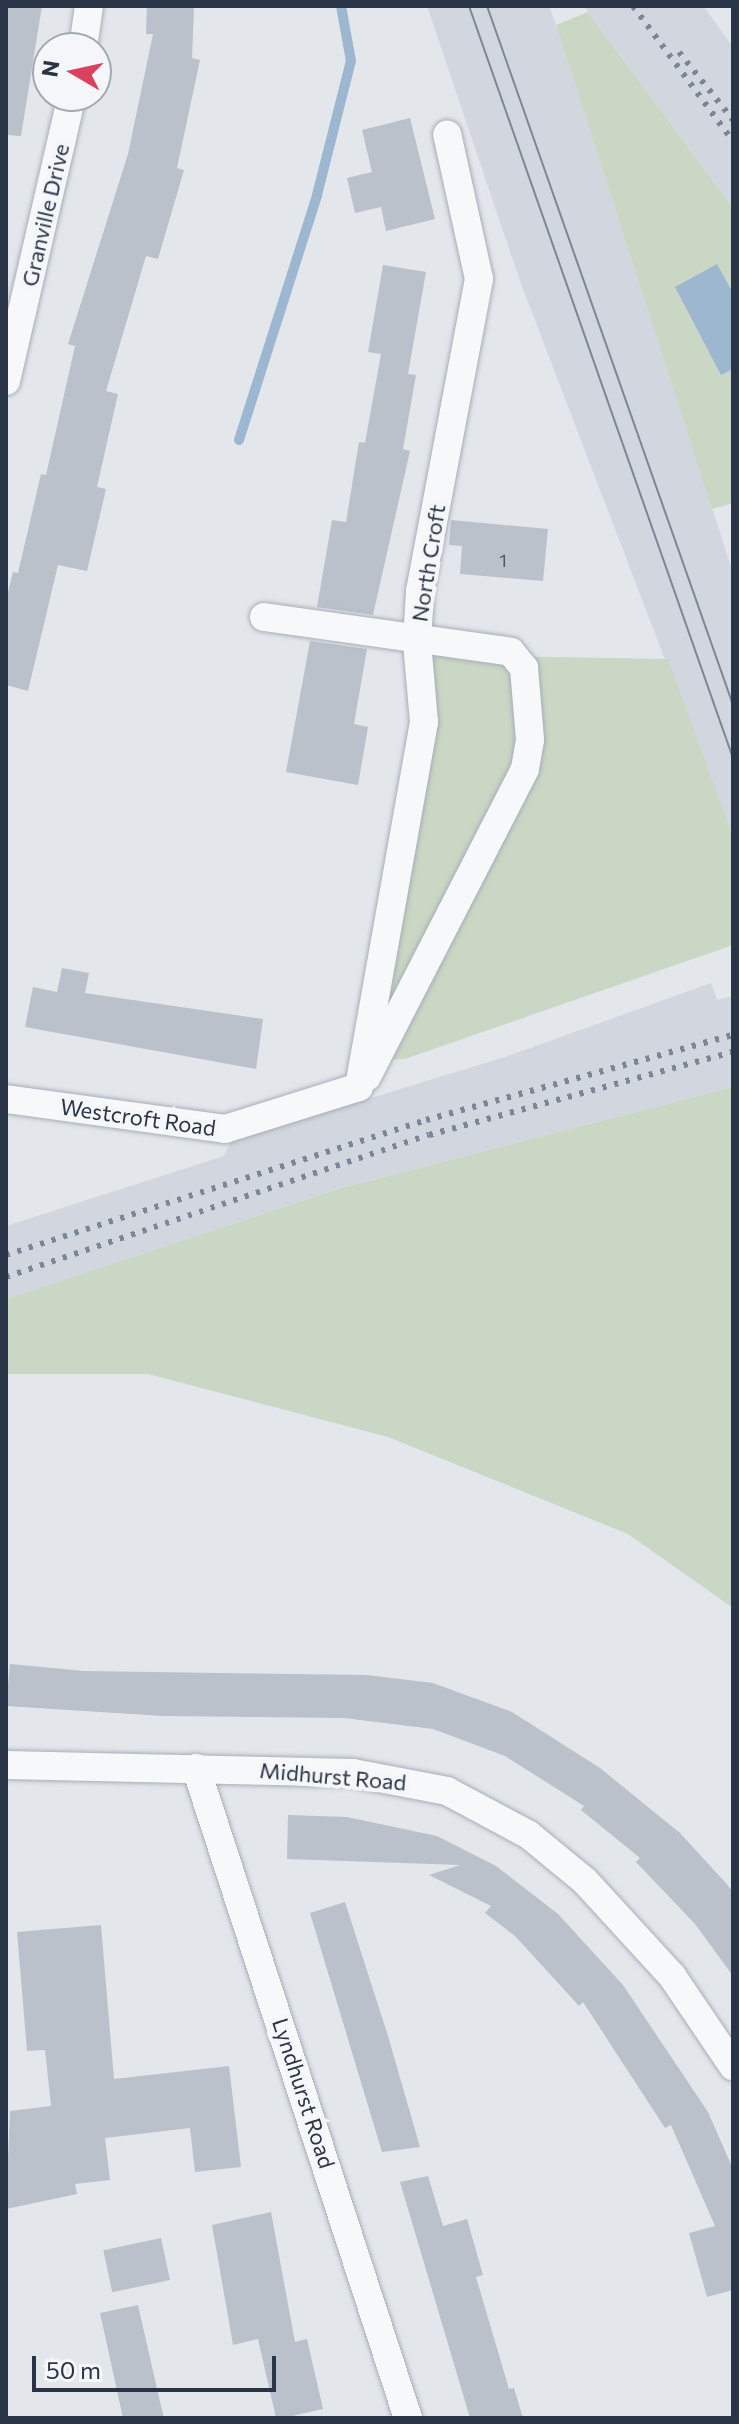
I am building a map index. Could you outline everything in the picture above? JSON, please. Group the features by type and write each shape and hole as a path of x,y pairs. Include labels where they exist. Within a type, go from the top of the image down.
{"street":[{"path":"85,32 89,6"},
{"name":"Granville Drive","path":"6,381 10,350 68,112"},
{"name":"North Croft","path":"359,1087 424,722 417,642 420,591 479,279 447,134"},
{"path":"264,617 417,642 500,650 519,659 530,754 384,1050 359,1087"},
{"name":"Westcroft Road","path":"6,1099 225,1129 359,1087"},
{"name":"Midhurst Road","path":"6,1765 196,1768 401,1778 490,1811 529,1835 631,1926 733,2066"},
{"name":"Lyndhurst Road","path":"196,1768 408,2418"}],"shaded area":[{"path":"427,6 549,6 556,25 733,573 733,837 520,281"},
{"path":"584,6 703,6 733,47 733,208"},
{"path":"711,983 717,1000 733,996 733,1087 338,1189 6,1299 6,1226 224,1156 231,1141 508,1056"}],"green space":[{"path":"588,12 733,208 733,503 712,509 556,25"},
{"path":"430,655 668,659 733,837 733,945 405,1059 372,1061"},
{"path":"733,1087 733,1608 628,1534 388,1437 148,1374 6,1374 6,1299 338,1189"}],"water":[{"path":"717,264 733,293 733,369 721,375 675,287"}],"building":[{"path":"8,6 42,6 38,32 32,32 32,68 21,136 6,135"},
{"path":"147,6 194,6 192,58 200,60 177,168 184,170 158,259 146,256 106,391 118,394 97,487 106,489 87,571 58,565 28,691 6,685 6,600 13,572 18,573 41,474 46,475 75,346 68,344 128,154 153,34 146,34"},
{"path":"410,118 435,219 386,231 381,207 355,213 347,178 372,172 362,130"},
{"path":"383,265 426,272 408,374 416,375 403,449 410,451 373,615 317,607 332,520 346,522 359,442 365,443 381,354 368,352"},
{"path":"451,520 548,529 543,581 460,574 462,546 449,545"},
{"path":"310,641 367,649 354,724 368,727 358,785 286,772"},
{"path":"62,968 89,973 85,993 263,1019 256,1069 25,1027 33,987 57,992"},
{"path":"10,1664 84,1671 367,1675 433,1683 512,1712 600,1768 680,1833 724,1881 733,1892 733,1976 695,1924 636,1862 640,1858 581,1810 584,1806 505,1756 433,1729 344,1718 163,1716 6,1706"},
{"path":"288,1815 347,1817 437,1836 496,1866 558,1914 623,1985 708,2112 733,2169 733,2290 707,2297 689,2233 715,2226 671,2125 665,2128 583,2002 579,2006 516,1937 485,1913 491,1906 429,1875 460,1865 287,1859"},
{"path":"345,1902 420,2147 382,2152 310,1913"},
{"path":"101,1925 114,2079 229,2066 241,2167 195,2172 190,2128 105,2138 110,2180 75,2184 77,2194 6,2209 10,2111 51,2106 45,2050 27,2051 17,1932"},
{"path":"428,2176 443,2226 467,2219 483,2275 476,2277 509,2389 514,2388 523,2418 470,2418 400,2182"},
{"path":"271,2212 295,2342 307,2339 323,2409 283,2418 276,2418 258,2339 233,2345 212,2225"},
{"path":"161,2238 170,2280 112,2292 103,2250"},
{"path":"138,2305 164,2418 123,2418 100,2313"}],"waterway":[{"path":"239,440 317,195 351,61 341,6"}],"tram line":[{"path":"469,6 733,758"},
{"path":"487,6 733,705"}],"railway":[{"path":"633,6 733,141"},
{"path":"679,52 733,120"},
{"path":"6,1255 426,1120 733,1035"},
{"path":"6,1277 429,1135 733,1052"}]}
